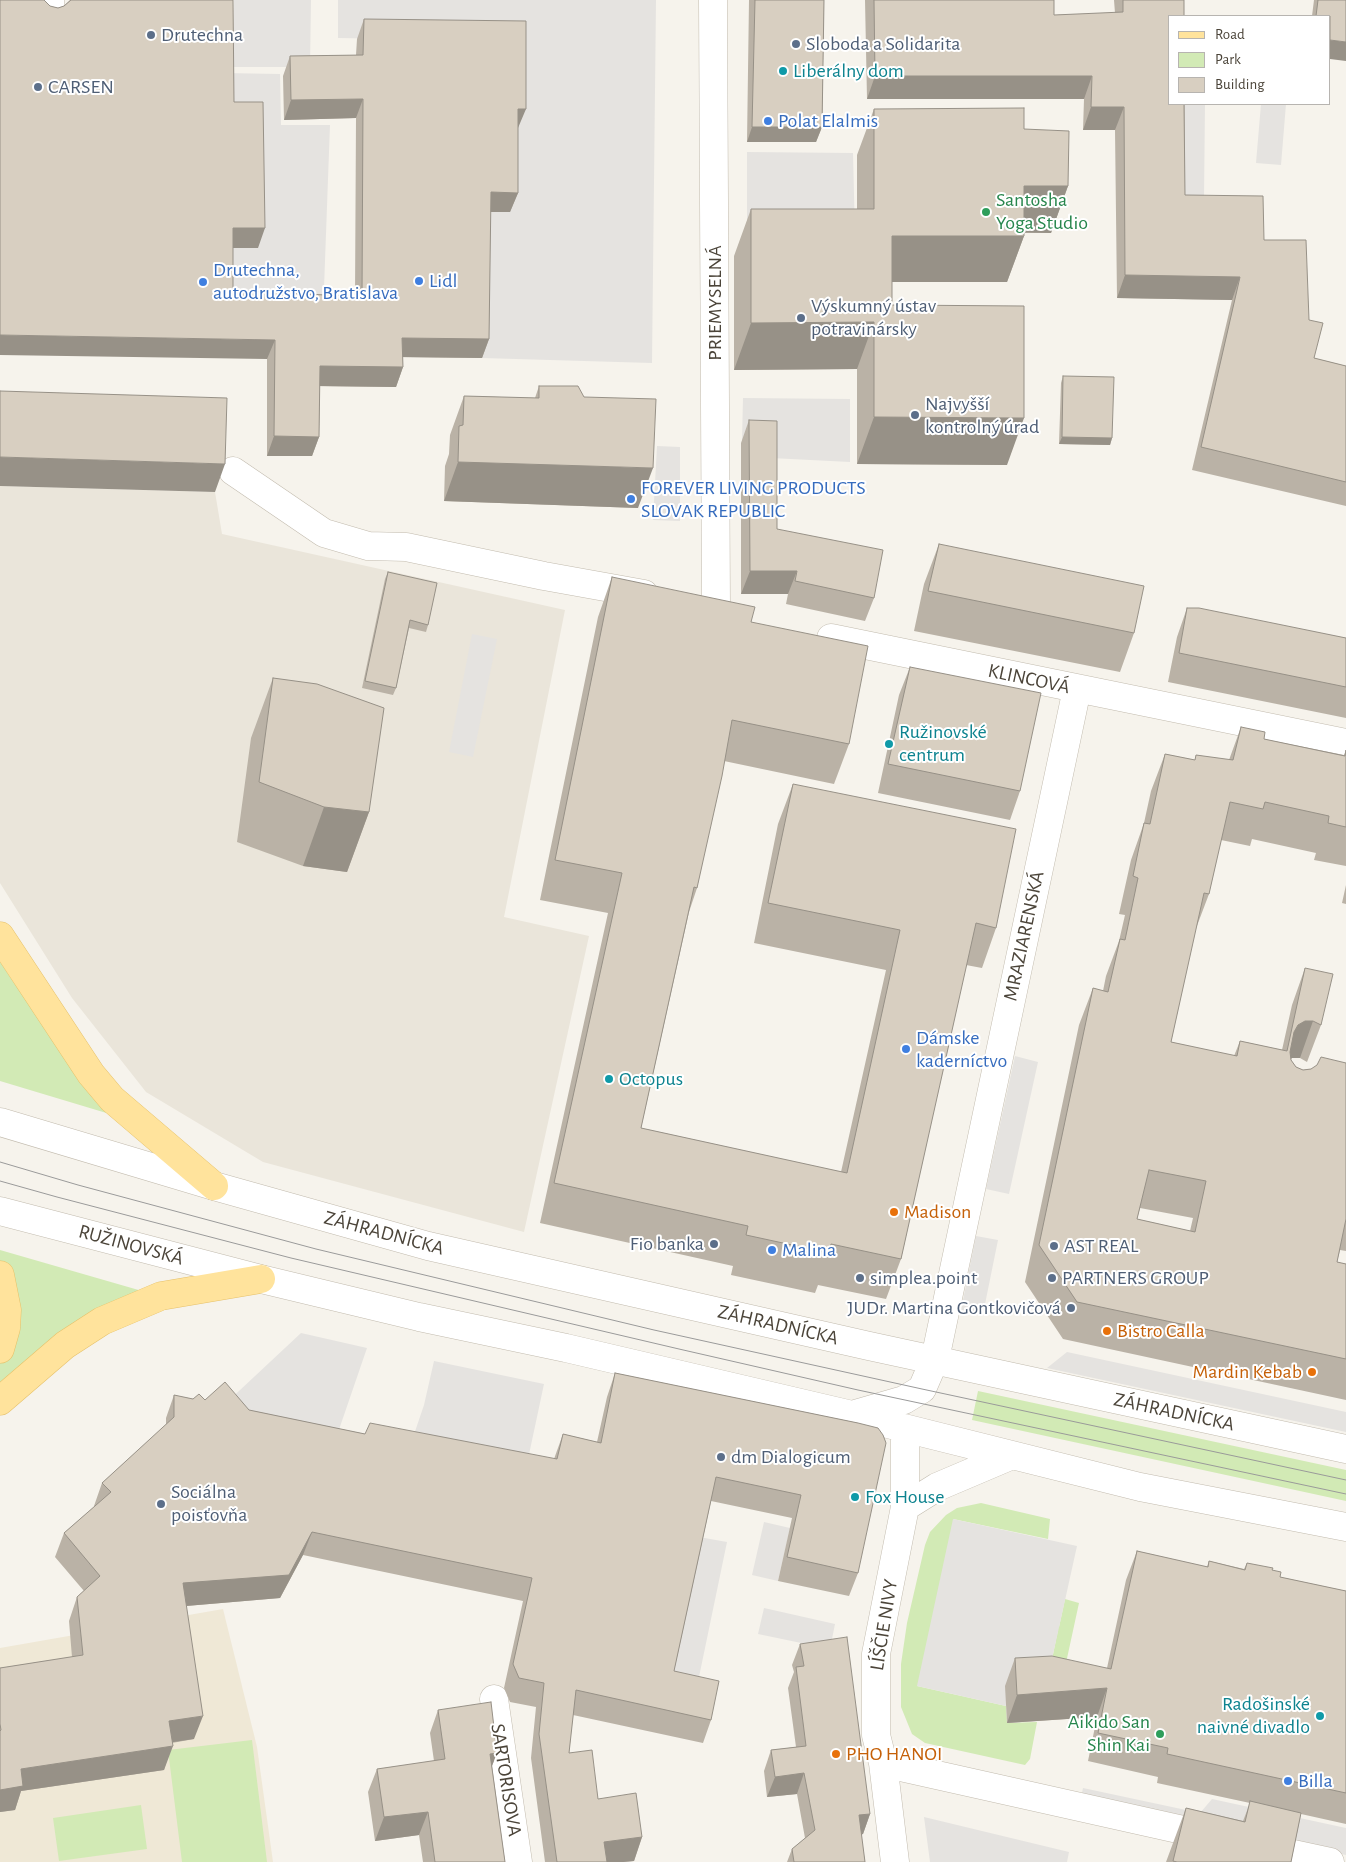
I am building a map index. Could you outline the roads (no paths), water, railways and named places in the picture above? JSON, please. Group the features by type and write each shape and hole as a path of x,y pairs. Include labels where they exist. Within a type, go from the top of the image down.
{"main road":[{"path":"0,936 91,1074 112,1099 214,1186"},
{"path":"0,1275 7,1310 6,1328 0,1349"},
{"path":"0,1401 65,1345 102,1321 161,1296 261,1279"}],"street":[{"name":"PRIEMYSELNÁ","path":"713,0 716,609"},
{"path":"233,472 324,534 368,546 406,547 544,576 664,597"},
{"name":"KLINCOVÁ","path":"804,633 1346,743"},
{"name":"MRAZIARENSKÁ","path":"852,1415 904,1400 922,1390 935,1359 1077,689"},
{"path":"0,1122 214,1186"},
{"name":"ZÁHRADNÍCKA","path":"214,1186 428,1246 1346,1449"},
{"name":"RUŽINOVSKÁ","path":"0,1211 261,1279"},
{"path":"261,1279 419,1317 566,1348 852,1415 905,1430 1140,1487 1346,1528"},
{"name":"LÍŠČIE NIVY","path":"895,1862 883,1763 876,1735 876,1654 905,1507 905,1430"},
{"path":"905,1507 945,1484 1010,1456"},
{"name":"SARTORISOVA","path":"494,1699 518,1862"},
{"path":"883,1763 1330,1862"}],"tram line":[{"path":"0,1162 316,1249 654,1330 1346,1480"},
{"path":"0,1181 291,1258 679,1349 858,1390 1346,1494"}],"place":[{"name":"Drutechna","path":"151,35"},
{"name":"Sloboda a Solidarita","path":"796,44"},
{"name":"Liberálny dom","path":"783,71"},
{"name":"CARSEN","path":"38,87"},
{"name":"Polat Elalmis","path":"768,121"},
{"name":"Santosha Yoga Studio","path":"986,212"},
{"name":"Lidl","path":"419,281"},
{"name":"Drutechna, autodružstvo, Bratislava","path":"203,282"},
{"name":"Výskumný ústav potravinársky","path":"801,318"},
{"name":"Najvyšší kontrolný úrad","path":"915,415"},
{"name":"FOREVER LIVING PRODUCTS SLOVAK REPUBLIC","path":"631,499"},
{"name":"Ružinovské centrum","path":"889,744"},
{"name":"Dámske kaderníctvo","path":"906,1049"},
{"name":"Octopus","path":"609,1079"},
{"name":"Madison","path":"894,1212"},
{"name":"Fio banka","path":"714,1244"},
{"name":"AST REAL","path":"1054,1246"},
{"name":"Malina","path":"772,1250"},
{"name":"simplea.point","path":"860,1278"},
{"name":"PARTNERS GROUP","path":"1052,1278"},
{"name":"JUDr. Martina Gontkovičová","path":"1071,1308"},
{"name":"Bistro Calla","path":"1107,1331"},
{"name":"Mardin Kebab","path":"1312,1372"},
{"name":"dm Dialogicum","path":"721,1457"},
{"name":"Fox House","path":"855,1497"},
{"name":"Sociálna poisťovňa","path":"161,1504"},
{"name":"Radošinské naivné divadlo","path":"1320,1716"},
{"name":"Aikido San Shin Kai","path":"1160,1734"},
{"name":"PHO HANOI","path":"836,1754"},
{"name":"Billa","path":"1288,1781"}]}
